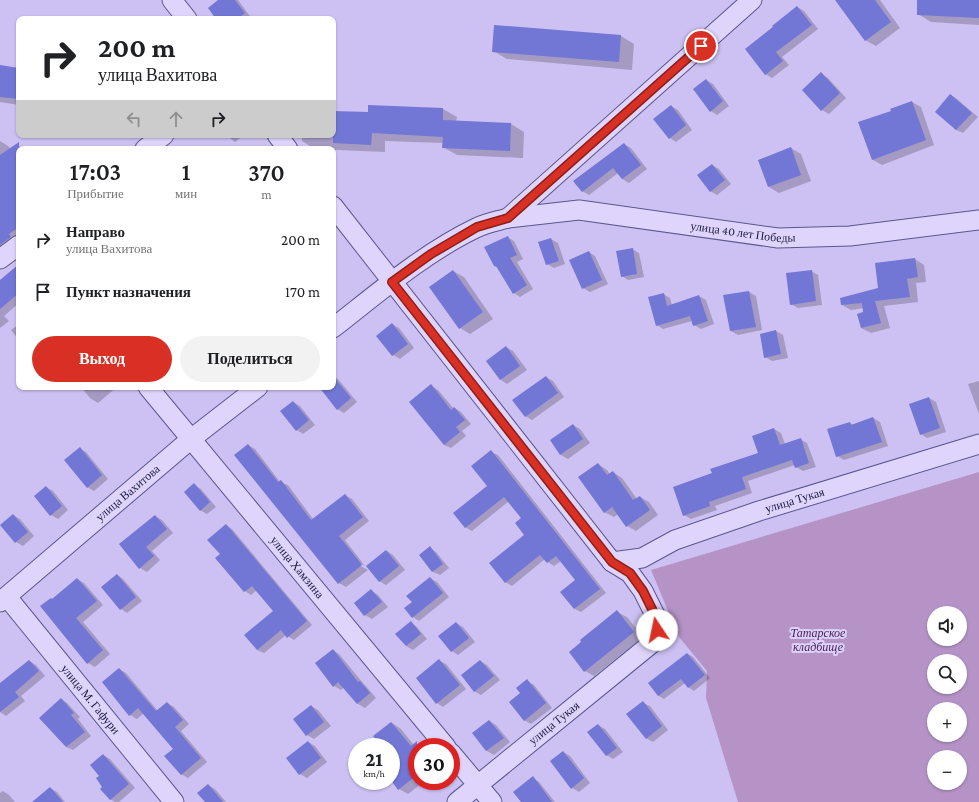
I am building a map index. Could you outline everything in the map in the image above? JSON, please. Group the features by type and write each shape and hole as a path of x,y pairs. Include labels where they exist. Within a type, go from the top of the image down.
{"street":[{"path":"172,0 185,16"},
{"path":"336,326 431,254 477,227 508,218 752,0"},
{"path":"149,146 160,138"},
{"path":"279,138 286,146"},
{"path":"336,210 612,562"},
{"name":"улица 40 лет Победы","path":"508,218 579,210 778,238 850,236 979,220"},
{"path":"0,259 16,247"},
{"name":"улица Хамзина","path":"150,390 439,738"},
{"name":"улица Вахитова","path":"3,600 191,439 254,390"},
{"name":"улица Тукая","path":"612,562 642,558 675,540 759,511 979,444"},
{"name":"улица Тукая","path":"457,802 651,644 657,630 655,615 643,591 630,573 612,562"},
{"name":"улица М. Гафури","path":"3,600 174,802"},
{"path":"460,763 492,802"}],"green space":[{"name":"Татарское кладбище","path":"979,472 979,802 738,802 706,698 707,671 679,637 651,570"}],"building":[{"path":"218,0 235,0 245,13 241,16 214,16 208,8"},
{"path":"835,0 875,0 891,22 865,41"},
{"path":"917,0 979,0 979,18 917,15"},
{"path":"797,6 812,25 776,52 783,61 765,75 745,49"},
{"path":"494,25 621,35 619,62 492,52"},
{"path":"0,65 16,68 16,99 0,97"},
{"path":"821,72 840,93 821,111 802,90"},
{"path":"706,79 723,101 710,112 693,89"},
{"path":"950,94 972,113 956,130 935,112"},
{"path":"912,101 926,140 872,160 858,122 891,111 890,109"},
{"path":"368,105 443,108 443,120 511,123 510,151 442,148 443,137 372,133 371,145 333,143 333,138 336,138 336,111 368,112"},
{"path":"671,105 686,125 669,139 653,119"},
{"path":"19,142 19,146 16,146 16,229 9,234 11,237 0,245 0,155"},
{"path":"624,143 641,165 622,179 613,168 582,192 573,181"},
{"path":"791,147 801,175 768,187 758,160"},
{"path":"712,164 725,180 710,192 697,175"},
{"path":"508,236 517,255 510,258 527,285 513,294 496,266 494,266 484,247"},
{"path":"551,238 559,261 546,265 538,242"},
{"path":"633,248 637,274 621,277 616,251"},
{"path":"589,251 602,280 582,289 569,260"},
{"path":"915,258 918,277 907,279 910,297 875,301 881,323 861,328 857,314 863,312 862,303 841,305 840,298 878,288 875,263"},
{"path":"16,267 16,296 0,309 0,280"},
{"path":"453,270 483,312 459,329 429,287"},
{"path":"812,270 816,301 790,305 786,273"},
{"path":"749,291 756,327 730,331 723,295"},
{"path":"664,293 667,306 699,295 708,321 693,326 690,316 656,326 648,297"},
{"path":"392,323 408,344 392,356 376,336"},
{"path":"776,330 781,354 764,358 760,334"},
{"path":"506,346 520,366 500,380 486,361"},
{"path":"546,376 558,393 525,417 512,400"},
{"path":"336,380 351,398 337,410 321,390 336,390"},
{"path":"431,384 451,410 454,407 465,420 456,427 460,432 444,445 409,402"},
{"path":"929,397 940,428 920,435 909,404"},
{"path":"293,401 309,420 296,431 280,411"},
{"path":"873,417 882,442 836,457 827,429 850,422 851,425"},
{"path":"573,424 583,439 560,455 550,440"},
{"path":"774,428 780,445 801,438 809,463 795,468 792,460 742,477 746,489 709,502 710,506 683,516 673,487 712,473 710,469 758,453 752,436"},
{"path":"248,444 278,482 281,480 311,520 345,494 363,517 339,536 362,565 338,584 234,455"},
{"path":"80,447 102,475 87,488 64,460"},
{"path":"491,450 600,589 574,609 560,592 575,580 556,556 547,563 540,555 505,583 489,563 524,535 515,523 521,518 504,497 465,528 453,513 487,486 471,466"},
{"path":"598,463 607,475 613,471 633,500 640,496 650,510 626,527 612,507 604,513 578,477"},
{"path":"194,483 210,502 200,511 184,492"},
{"path":"46,486 62,506 50,516 34,496"},
{"path":"13,514 28,532 15,543 0,525"},
{"path":"155,515 167,529 146,547 154,556 139,569 119,544"},
{"path":"226,524 307,621 287,638 281,630 257,650 244,635 273,611 252,586 244,592 215,558 220,554 207,540"},
{"path":"430,546 443,564 432,572 419,555"},
{"path":"386,550 399,566 379,582 366,566"},
{"path":"117,574 136,597 120,610 101,587"},
{"path":"430,577 443,593 412,618 404,608 412,602 406,596"},
{"path":"77,578 97,601 76,618 103,650 87,664 40,606 51,598 52,599"},
{"path":"371,589 382,602 364,616 354,603"},
{"path":"617,610 634,632 584,672 569,652 581,642 580,640"},
{"path":"411,621 421,634 406,646 395,634"},
{"path":"456,622 469,638 451,652 438,636"},
{"path":"333,649 358,682 360,681 370,693 357,704 338,682 333,687 315,663"},
{"path":"687,653 705,675 688,688 681,679 658,696 648,683"},
{"path":"439,659 460,685 436,704 416,678"},
{"path":"29,660 39,671 15,692 19,697 0,712 0,683"},
{"path":"480,660 494,676 474,692 461,675"},
{"path":"119,668 156,711 167,702 183,720 175,727 201,758 181,775 164,756 173,749 138,708 129,716 102,682"},
{"path":"527,679 546,703 524,721 509,702 520,693 516,688"},
{"path":"61,698 74,713 71,715 85,732 66,747 39,718"},
{"path":"643,701 662,726 646,739 626,714"},
{"path":"311,705 324,722 306,736 293,719"},
{"path":"489,720 504,738 486,751 472,733"},
{"path":"391,722 408,742 408,782 400,788 400,738 375,738 373,736"},
{"path":"598,724 617,748 606,756 587,732"},
{"path":"308,741 321,758 299,775 286,758"},
{"path":"563,751 584,778 571,789 550,761"},
{"path":"103,754 129,784 110,800 100,789 102,787 96,778 99,776 90,765"},
{"path":"533,776 552,802 521,802 513,792"},
{"path":"208,784 223,802 205,802 197,793"},
{"path":"50,787 63,802 32,802"}],"route":[{"path":"657,630 655,615 643,591 630,573 612,562 392,282 431,254 477,227 508,218 584,152 701,46"}]}
